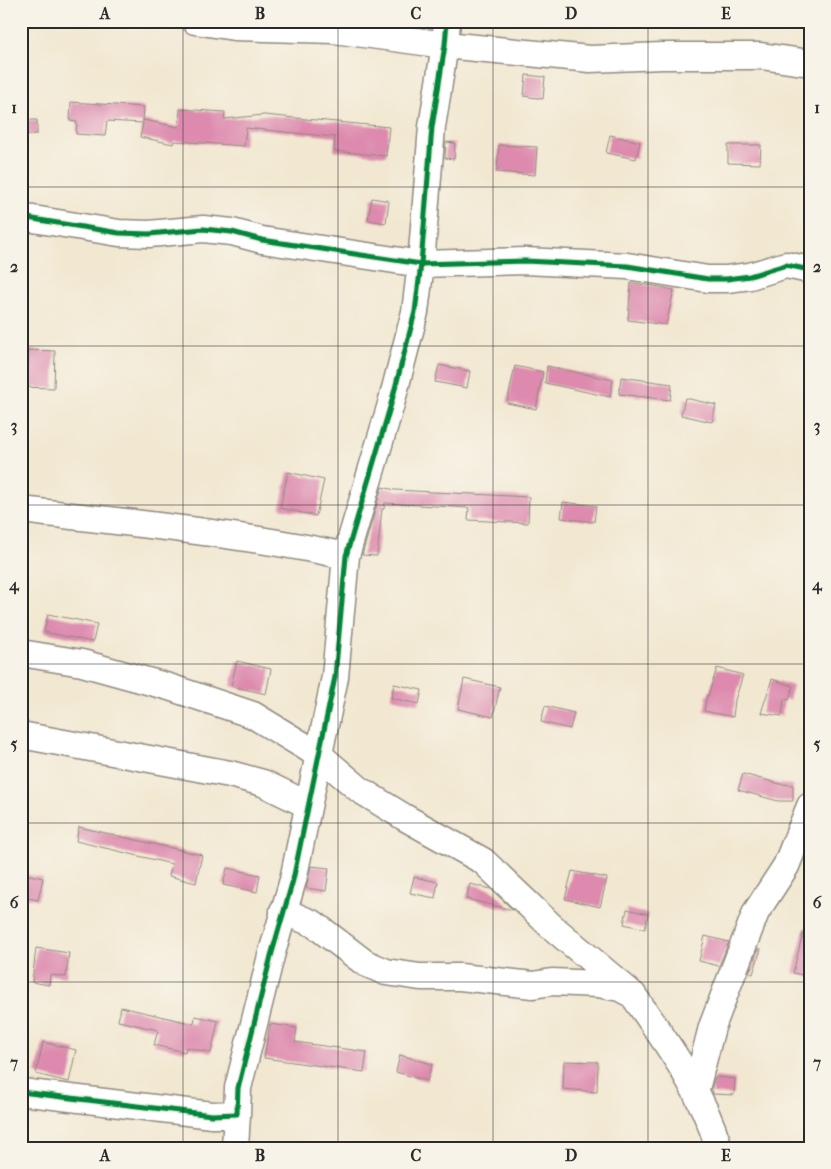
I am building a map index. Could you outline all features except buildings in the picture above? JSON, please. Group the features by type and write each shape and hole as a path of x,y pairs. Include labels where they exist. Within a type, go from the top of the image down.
{"street":[{"path":"196,21 234,27 446,33 590,59 662,56 761,56 810,63"},
{"path":"235,1148 238,1088 283,910 295,872 335,677 346,556 391,404 415,312 432,128 446,33"},
{"path":"21,217 119,233 148,234 204,229 232,232 262,240 420,264 525,261 627,266 718,279 750,276 786,265 810,270"},
{"path":"21,510 230,535 346,556"},
{"path":"21,653 82,663 169,687 253,715 319,755 360,790 404,817 484,861 551,926 633,995 696,1089 720,1148"},
{"path":"21,735 230,774 263,783 308,805"},
{"path":"696,1089 712,1027 756,912 786,866 810,806"},
{"path":"283,910 314,924 365,963 386,972 420,977 460,977 532,985 552,982 598,984 620,988 633,995"},
{"path":"21,1092 212,1114 237,1114"}],"cycle path":[{"path":"21,1092 212,1115 237,1114 238,1088 271,956 293,880 335,677 346,556 391,404 415,312 421,264 432,127 447,21"},
{"path":"21,217 119,233 149,234 203,229 232,232 262,240 421,264 525,261 627,266 708,279 750,276 786,265 810,270"}]}
